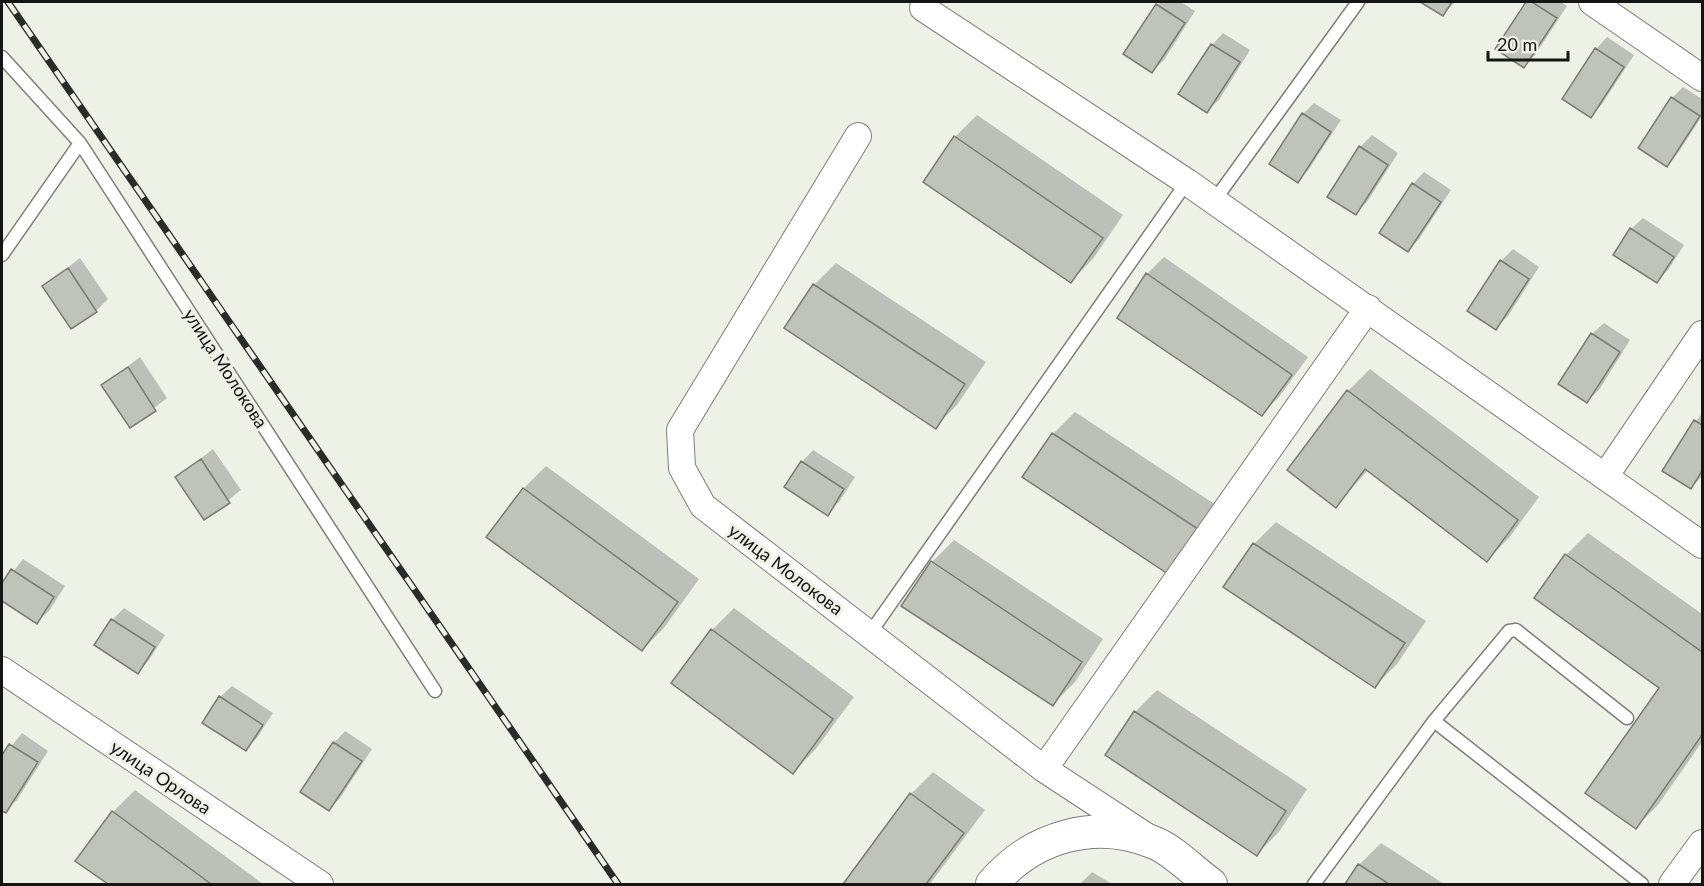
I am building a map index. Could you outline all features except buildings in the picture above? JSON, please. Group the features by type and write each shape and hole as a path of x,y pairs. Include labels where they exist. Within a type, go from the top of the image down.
{"street":[{"path":"1592,2 1702,78"},
{"path":"923,8 1187,182 1606,475 1702,545"},
{"name":"улица Молокова","path":"858,136 680,430 682,468 703,506 1044,769 1156,843 1211,885"},
{"path":"1044,769 1368,308"},
{"path":"1606,475 1702,334"},
{"name":"улица Орлова","path":"2,670 320,885"},
{"path":"992,885 1005,869 1059,836 1109,830 1156,843"},
{"path":"1672,885 1702,843"}],"lane":[{"path":"1214,201 1358,2"},
{"name":"улица Молокова","path":"2,57 80,143 435,691"},
{"path":"2,255 80,143"},
{"path":"870,633 1187,182"},
{"path":"1314,885 1434,722 1503,636 1516,630 1627,718"},
{"path":"1434,722 1642,885"}],"railway":[{"path":"8,2 618,884"}]}
